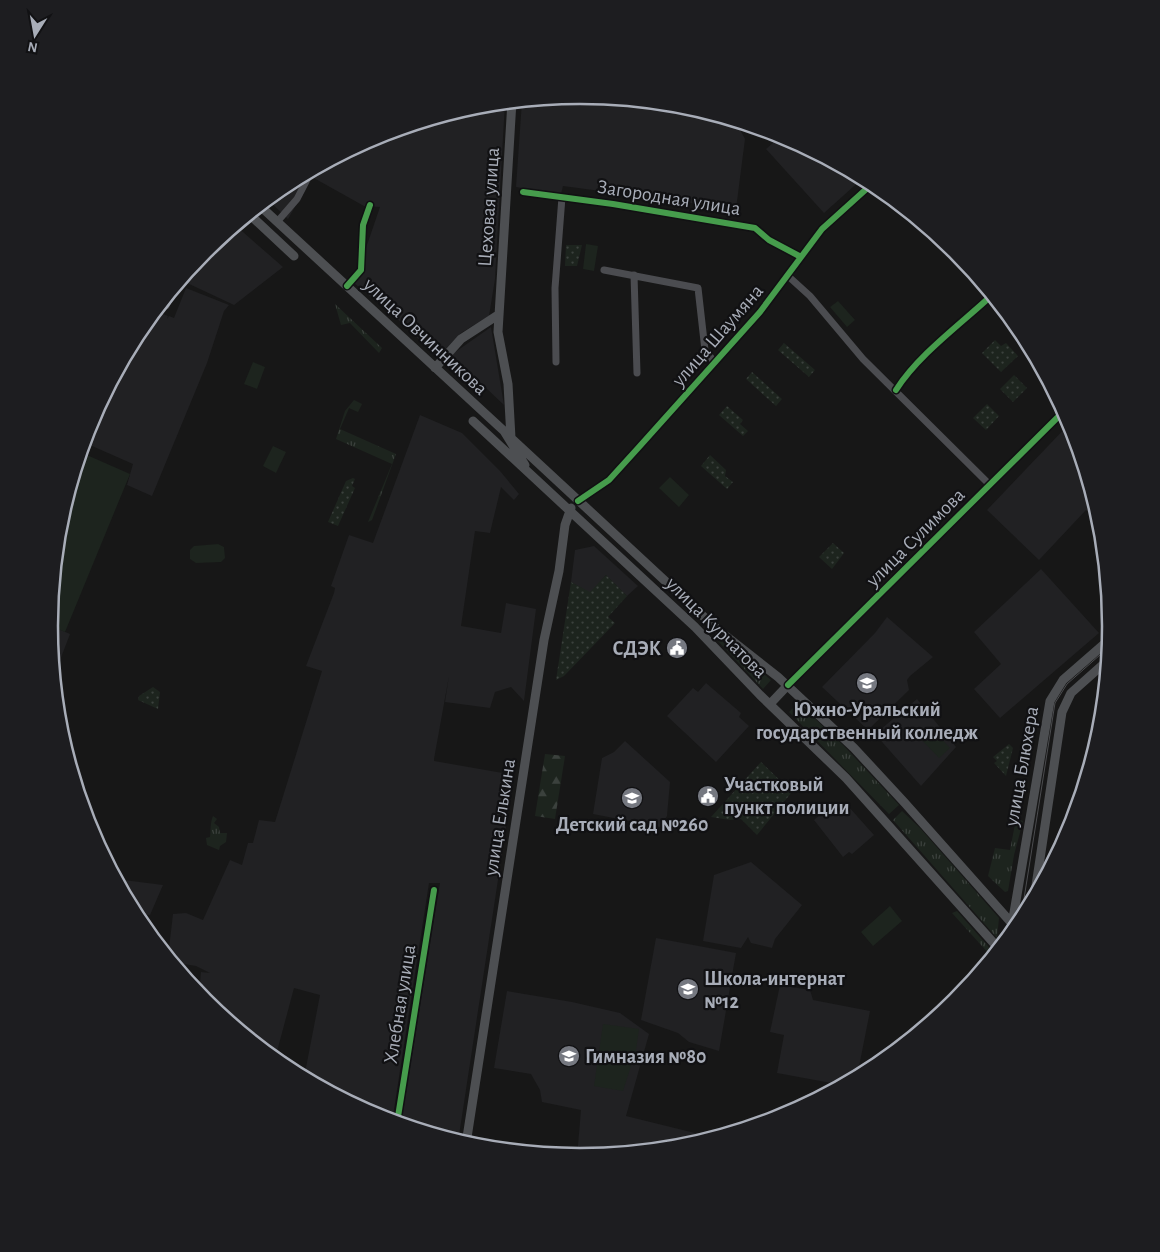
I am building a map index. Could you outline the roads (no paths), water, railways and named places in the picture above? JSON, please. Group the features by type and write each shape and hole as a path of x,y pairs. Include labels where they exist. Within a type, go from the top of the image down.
{"main road":[{"name":"Цеховая улица","path":"507,434 508,384 499,342 498,315 512,108"},
{"name":"улица Овчинникова","path":"264,210 578,501"},
{"path":"253,218 294,256"},
{"path":"435,368 460,339 498,315"},
{"name":"улица Овчинникова","path":"473,420 569,511"},
{"path":"507,434 531,475"},
{"path":"569,511 578,501"},
{"name":"улица Курчатова","path":"578,501 717,629 788,686 879,774 1010,922"},
{"name":"улица Курчатова","path":"569,511 695,627 852,785 994,945"},
{"name":"улица Елькина","path":"467,1136 544,640 560,571 569,511"},
{"name":"улица Блюхера","path":"1016,912 1051,697 1063,680 1101,647"},
{"name":"улица Блюхера","path":"1037,878 1062,712 1071,693 1100,667"},
{"path":"770,704 788,686"}],"street":[{"path":"278,222 296,199 305,183"},
{"name":"улица Шаумяна","path":"578,501 609,480 715,364 788,276 826,224 866,189"},
{"name":"Загородная улица","path":"523,192 613,204 755,228 769,240 802,257"},
{"path":"556,362 555,288 562,197"},
{"path":"347,286 361,270 363,225 370,205"},
{"path":"604,270 698,288 705,350 715,364"},
{"path":"634,275 637,373"},
{"path":"788,276 810,296 863,359 990,485"},
{"path":"896,390 920,361 988,299"},
{"name":"улица Сулимова","path":"788,686 1059,416"},
{"name":"Хлебная улица","path":"398,1116 434,890"}],"tram line":[{"path":"1024,900 1055,703 1067,684 1101,654"}],"place":[{"name":"СДЭК","path":"677,648"},
{"name":"Южно-Уральский государственный колледж","path":"867,683"},
{"name":"Участковый пункт полиции","path":"708,796"},
{"name":"Детский сад №260","path":"632,798"},
{"name":"Школа-интернат №12","path":"688,989"},
{"name":"Гимназия №80","path":"569,1056"}]}
